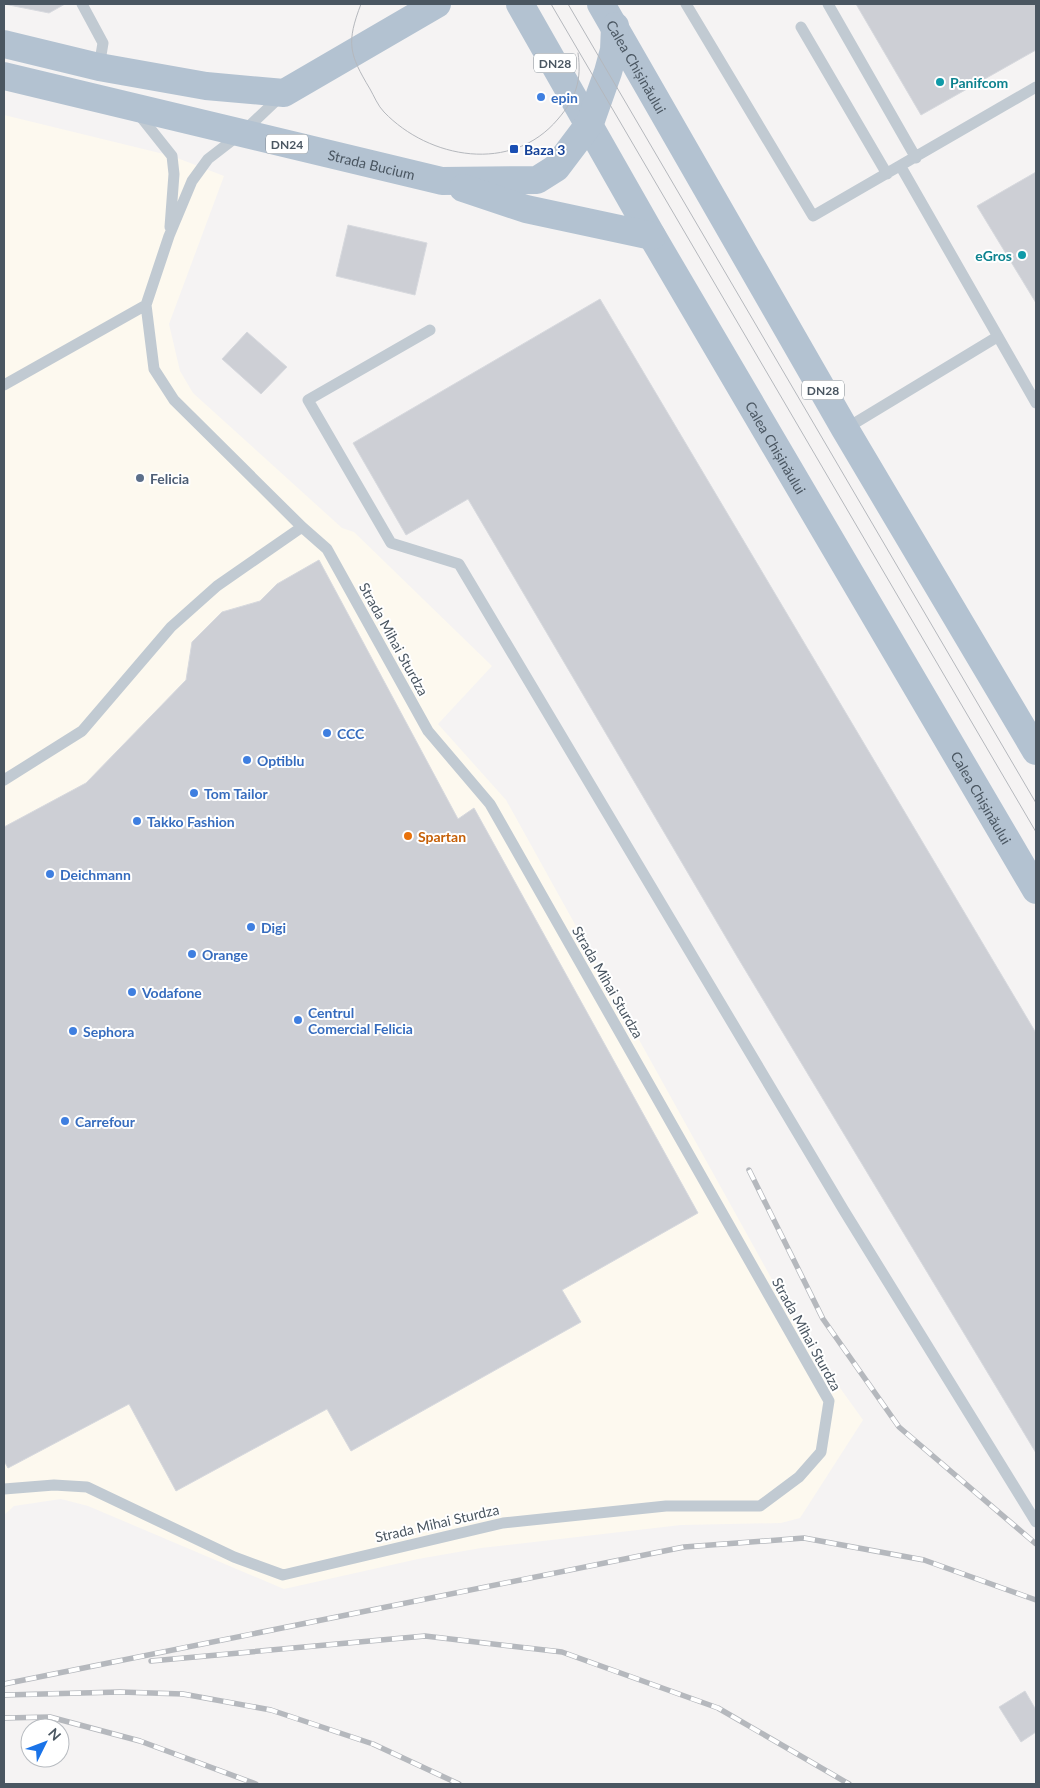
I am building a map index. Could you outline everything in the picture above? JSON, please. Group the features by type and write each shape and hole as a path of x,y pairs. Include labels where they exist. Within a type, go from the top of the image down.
{"main road":[{"path":"4,44 99,67 206,86 284,93 436,4"},
{"name":"Calea Chișinăului","path":"520,4 590,123 652,236 1036,890"},
{"name":"Calea Chișinăului","path":"609,13 845,428 1036,751"},
{"name":"Strada Bucium","path":"4,76 442,181 537,180 556,168 590,123 614,50 609,13"},
{"name":"DN24","path":"442,181 526,209 652,236"}],"lane":[{"path":"82,4 103,43 99,67"},
{"path":"686,4 812,216 901,167 1036,87"},
{"path":"828,4 916,158"},
{"path":"802,27 887,174"},
{"name":"Strada Mihai Sturdza","path":"4,1489 54,1485 88,1487 234,1558 283,1575 503,1523 666,1506 760,1506 799,1477 821,1452 829,1401 490,804 428,731 327,549 302,527 174,400 154,369 146,305 169,236 192,182 208,159 243,132 284,93"},
{"name":"Strada Mihai Sturdza","path":"132,106 172,156 174,174 169,236"},
{"path":"901,167 1036,403"},
{"path":"4,385 146,305"},
{"path":"430,330 308,400 392,543 459,564 843,1209 1036,1522"},
{"path":"845,428 998,337"},
{"path":"4,780 82,731 171,627 217,586 302,527"}],"shaded area":[{"name":"Centrul Comercial Felicia","path":"4,115 172,156 224,176 169,324 180,371 193,393 342,528 354,532 492,666 438,724 506,800 805,1339 863,1420 800,1518 781,1523 681,1525 481,1548 418,1559 284,1589 88,1506 61,1499 14,1506 4,1515"}],"building":[{"path":"4,4 65,4 49,13"},
{"name":"Panifcom","path":"856,4 1036,4 1036,50 921,115"},
{"name":"eGros","path":"1036,172 1036,303 977,206"},
{"path":"348,225 427,243 415,295 336,276"},
{"path":"600,299 1036,1033 1036,1453 738,958 468,499 406,535 353,443"},
{"path":"247,332 287,367 261,394 222,359"},
{"name":"Centrul Comercial Felicia","path":"319,560 458,819 474,808 698,1213 562,1290 581,1322 351,1451 327,1409 176,1491 129,1404 8,1468 4,1461 4,827 86,783 186,680 192,642 222,612 260,601 277,584"},
{"path":"1025,1691 1036,1710 1036,1732 1021,1742 999,1707"}],"tram line":[{"path":"361,4 353,29 352,48 358,66 378,104 384,112 403,128 424,141 447,149 471,154 495,153 518,148 539,136 558,119 573,96 579,72 578,53"},
{"path":"551,4 1036,832"},
{"path":"568,4 1036,803"}],"railway":[{"path":"749,1170 823,1319 899,1427 1036,1544"},
{"path":"4,1684 684,1547 804,1538 924,1560 1036,1600"},
{"path":"151,1661 425,1636 562,1652 718,1708 849,1784"},
{"path":"4,1695 120,1692 183,1694 271,1710 373,1744 459,1784"},
{"path":"4,1718 50,1717 140,1741 256,1784"}],"place":[{"name":"Panifcom","path":"940,82"},
{"name":"epin","path":"541,97"},
{"name":"Baza 3","path":"514,149"},
{"name":"eGros","path":"1022,255"},
{"name":"Felicia","path":"140,478"},
{"name":"CCC","path":"327,733"},
{"name":"Optiblu","path":"247,760"},
{"name":"Tom Tailor","path":"194,793"},
{"name":"Takko Fashion","path":"137,821"},
{"name":"Spartan","path":"408,836"},
{"name":"Deichmann","path":"50,874"},
{"name":"Digi","path":"251,927"},
{"name":"Orange","path":"192,954"},
{"name":"Vodafone","path":"132,992"},
{"name":"Centrul Comercial Felicia","path":"298,1020"},
{"name":"Sephora","path":"73,1031"},
{"name":"Carrefour","path":"65,1121"}]}
